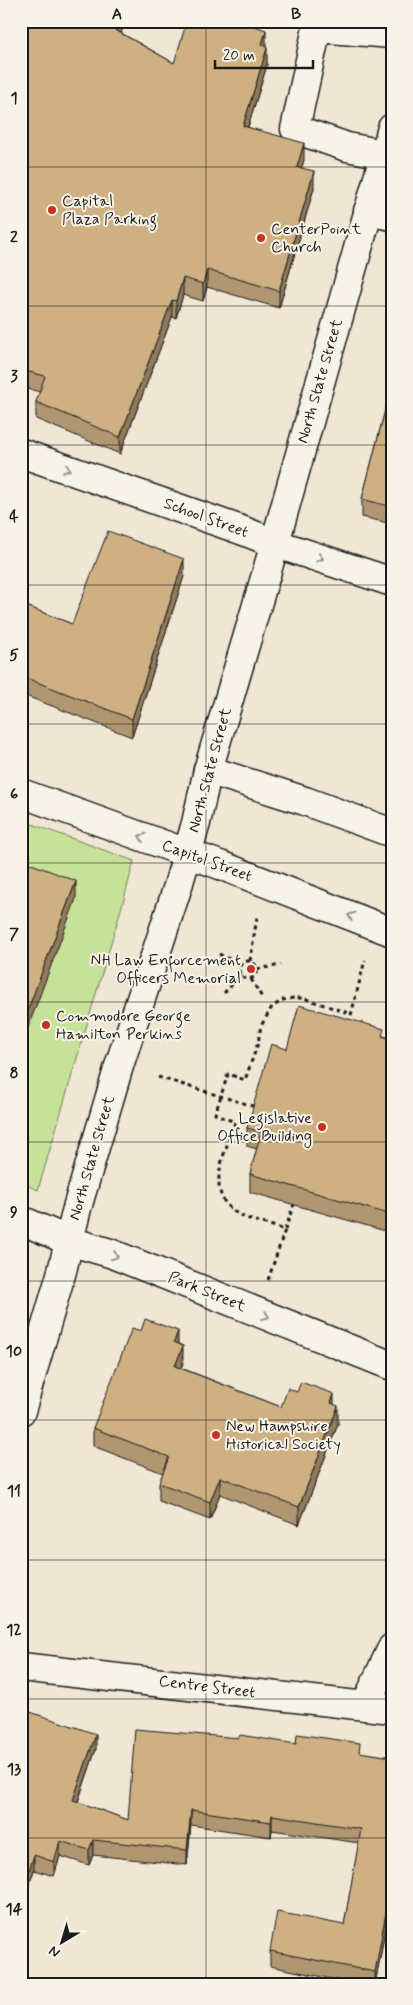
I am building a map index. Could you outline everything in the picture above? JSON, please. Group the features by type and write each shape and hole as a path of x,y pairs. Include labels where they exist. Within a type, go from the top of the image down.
{"street":[{"path":"384,154 347,147 294,129 317,28 392,34"},
{"name":"North State Street","path":"21,1411 119,1066 188,853 208,770 274,543 380,213 384,154 392,128"},
{"name":"School Street","path":"21,453 274,543 392,582"},
{"path":"208,770 306,801 392,833"},
{"name":"Capitol Street","path":"21,793 188,853 392,932"},
{"name":"Park Street","path":"21,1220 69,1241 110,1254 392,1366"},
{"path":"365,1706 392,1648"},
{"name":"Centre Street","path":"21,1667 392,1709"}],"path":[{"path":"250,961 257,917"},
{"path":"219,954 241,965"},
{"path":"347,1030 365,960"},
{"path":"241,976 239,970 241,965 250,961"},
{"path":"241,976 251,978 256,975 257,969 255,964 250,961"},
{"path":"257,969 281,965"},
{"path":"224,993 241,976"},
{"path":"251,978 263,999"},
{"path":"285,1230 235,1212 220,1197 219,1176 235,1122 215,1114 228,1074 245,1080 258,1043 261,1026 272,1007 283,1000 303,998 351,1014"},
{"path":"158,1077 258,1108"},
{"path":"268,1280 294,1204"}],"green space":[{"path":"21,820 134,861 38,1190 21,1183"}],"building":[{"path":"21,21 119,21 115,30 174,63 187,21 240,21 266,30 262,44 267,48 243,126 304,143 297,167 314,171 279,291 207,270 203,284 183,278 176,301 172,300 120,437 36,402 45,376 21,370"},
{"path":"392,383 392,507 362,499"},
{"path":"108,531 184,559 132,719 21,676 21,604 72,624"},
{"path":"21,860 76,881 21,1028"},
{"name":"Legislative Office Building","path":"299,1005 384,1029 382,1036 392,1039 392,1215 250,1174 261,1132 247,1128 271,1044 287,1049"},
{"name":"New Hampshire Historical Society","path":"145,1319 178,1331 174,1342 183,1346 175,1366 281,1407 288,1388 297,1392 301,1382 334,1394 331,1403 338,1406 299,1507 220,1477 210,1502 159,1483 169,1457 93,1428 132,1328 141,1331"},
{"path":"21,1709 96,1734 73,1800 128,1820 135,1729 239,1738 240,1735 296,1744 297,1734 360,1743 359,1752 392,1757 392,1908 387,1907 375,1972 270,1951 277,1912 344,1925 361,1829 272,1815 271,1822 191,1810 187,1850 93,1840 89,1850 60,1841 54,1862 34,1855 21,1896"}],"place":[{"name":"Capital Plaza Parking","path":"52,210"},
{"name":"CenterPoint Church","path":"261,238"},
{"name":"NH Law Enforcement Officers Memorial","path":"251,969"},
{"name":"Commodore George Hamilton Perkins","path":"46,1025"},
{"name":"Legislative Office Building","path":"322,1127"},
{"name":"New Hampshire Historical Society","path":"216,1435"}]}
